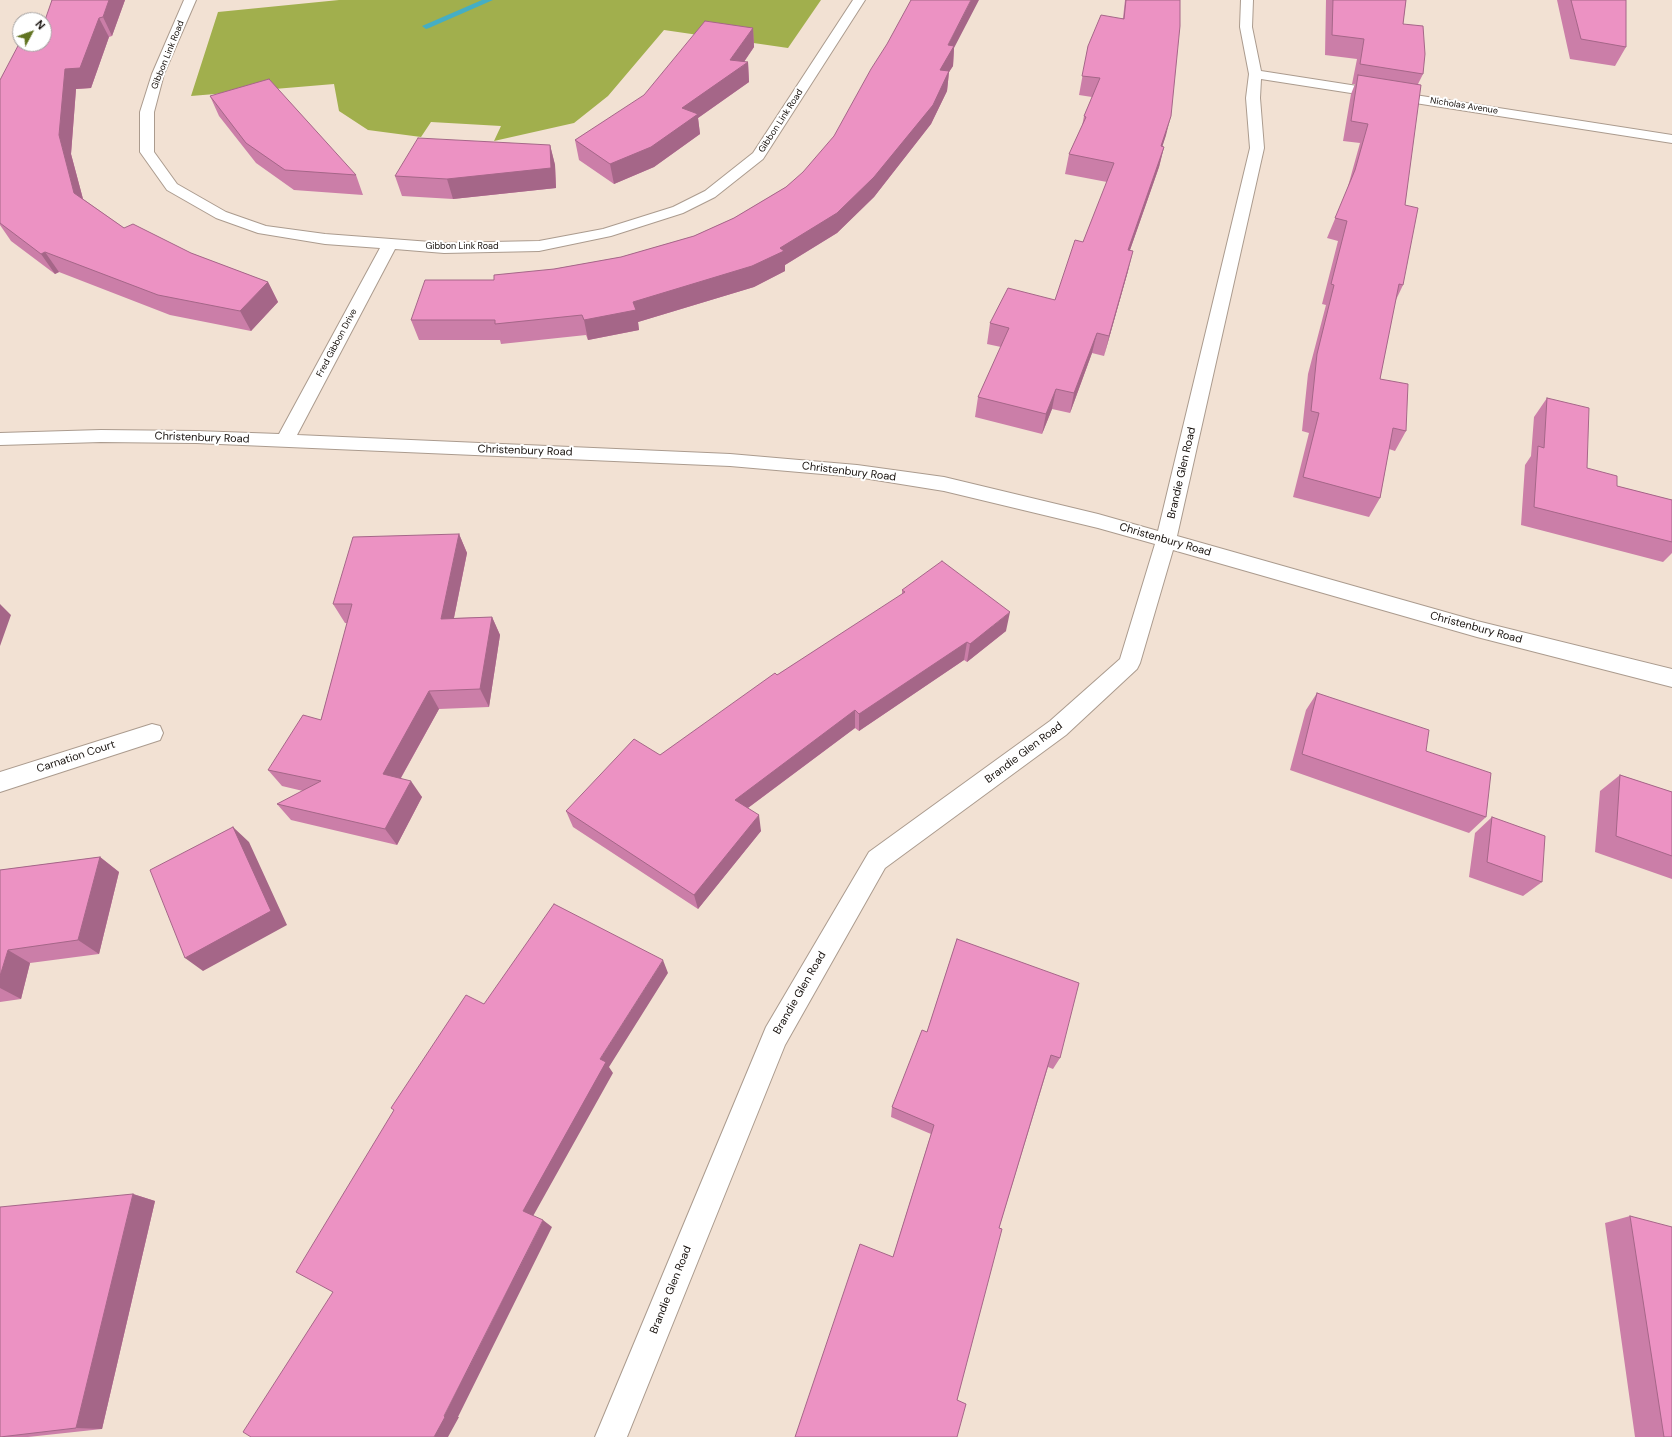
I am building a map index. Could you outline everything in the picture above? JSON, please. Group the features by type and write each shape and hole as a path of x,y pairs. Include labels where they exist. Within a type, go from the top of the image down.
{"street":[{"name":"Gibbon Link Road","path":"190,0 158,74 146,112 147,152 172,187 221,215 263,230 325,239 444,248 539,246 606,233 678,210 710,194 758,156 859,0"},
{"name":"Brandie Glen Road","path":"611,1437 775,1036 877,860 1058,728 1129,663 1166,540 1258,148 1253,98 1255,74 1246,27 1247,0"},
{"name":"Nicholas Avenue","path":"1255,74 1672,139"},
{"name":"Fred Gibbon Drive","path":"285,441 389,245"},
{"name":"Christenbury Road","path":"0,439 101,436 285,441 730,460 857,471 944,484 1098,521 1477,629 1672,678"},
{"name":"Carnation Court","path":"0,782 152,733"}],"green space":[{"path":"339,0 821,0 788,48 664,30 608,96 574,123 494,141 501,126 431,122 421,137 368,130 339,111 334,84 191,96 218,12"}],"building":[{"path":"52,0 109,0 103,17 99,18 80,68 65,69 59,135 74,193 124,228 133,224 191,253 268,282 240,311 158,295 45,252 41,254 0,223 0,80 15,52 52,52 52,12 48,12"},
{"path":"911,0 971,0 948,45 954,46 940,70 949,71 933,105 874,177 837,213 780,248 784,251 752,266 633,302 636,310 584,320 582,315 495,324 495,320 411,320 425,280 494,280 494,275 554,269 621,257 694,236 734,218 786,187 803,172 834,136"},
{"path":"1126,0 1180,0 1180,26 1171,116 1161,146 1164,147 1128,250 1133,251 1109,336 1097,333 1074,393 1056,389 1046,414 978,397 1009,328 990,323 1008,288 1055,300 1075,240 1083,242 1114,163 1069,154 1086,117 1084,116 1100,78 1082,76 1088,46 1101,15 1124,19"},
{"path":"1333,0 1406,0 1403,24 1423,26 1425,54 1423,74 1360,64 1364,39 1332,35"},
{"path":"1571,0 1626,0 1626,47 1581,39"},
{"path":"705,21 753,28 730,60 748,62 682,108 698,114 651,147 610,164 575,140 644,95"},
{"path":"1358,75 1421,85 1405,205 1418,208 1403,285 1399,284 1380,379 1408,384 1406,431 1393,428 1380,498 1303,477 1319,413 1311,411 1317,354 1334,285 1331,284 1347,221 1335,218 1355,170 1368,124 1351,121"},
{"path":"269,79 356,175 285,170 246,143 210,96"},
{"path":"418,138 550,145 551,168 447,179 395,176"},
{"path":"1547,398 1589,408 1587,468 1617,476 1617,486 1672,500 1672,542 1534,507 1538,446 1544,448"},
{"path":"459,534 441,619 492,617 480,689 429,691 383,774 411,781 385,829 277,804 321,781 268,770 303,715 321,720 352,604 333,604 353,537"},
{"path":"942,561 1010,612 970,644 967,642 859,714 855,710 735,800 759,815 694,895 566,811 634,739 660,755 775,673 777,675 905,592 902,590"},
{"path":"1317,693 1429,730 1426,751 1491,773 1486,817 1302,754"},
{"path":"1620,775 1672,792 1672,856 1616,836"},
{"path":"1492,817 1545,836 1542,882 1487,862"},
{"path":"233,827 271,911 185,958 150,870"},
{"path":"100,857 78,940 8,950 0,976 0,870"},
{"path":"554,904 663,960 600,1059 606,1062 523,1211 543,1220 434,1437 251,1437 243,1432 333,1292 296,1272 394,1110 391,1108 466,995 484,1004"},
{"path":"957,939 1079,983 1060,1058 1051,1055 999,1228 1002,1229 957,1400 966,1404 957,1437 795,1437 860,1244 893,1257 934,1125 892,1107 922,1030 927,1032"},
{"path":"133,1194 76,1428 0,1437 0,1207"},
{"path":"1630,1216 1672,1227 1672,1437 1664,1437"}],"waterway":[{"path":"426,26 489,0"}]}
